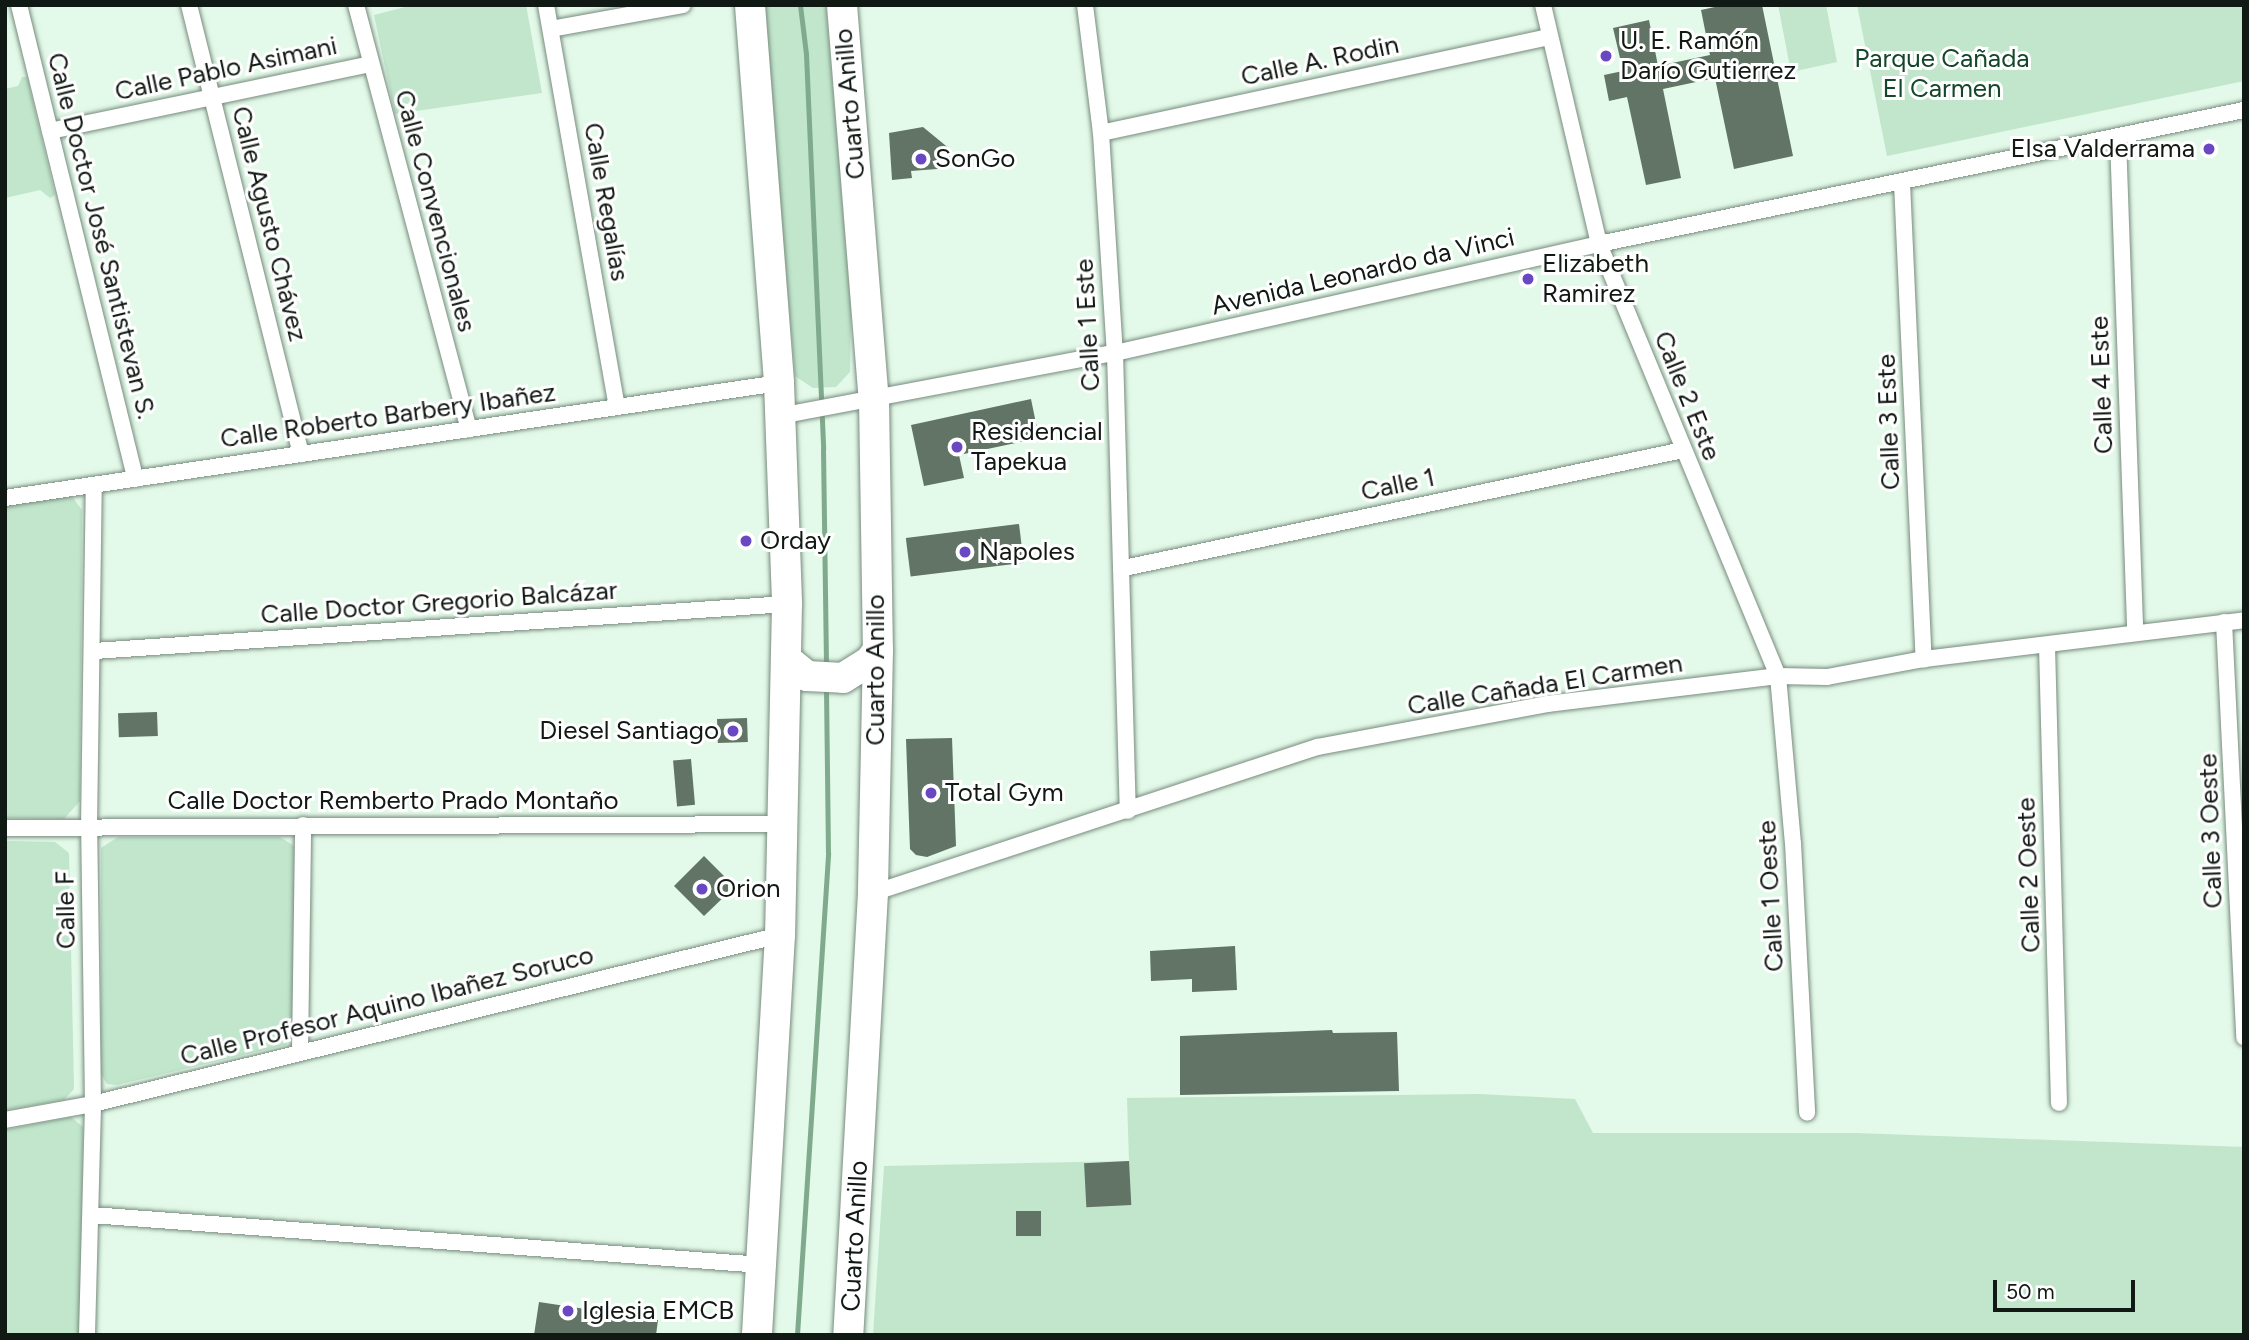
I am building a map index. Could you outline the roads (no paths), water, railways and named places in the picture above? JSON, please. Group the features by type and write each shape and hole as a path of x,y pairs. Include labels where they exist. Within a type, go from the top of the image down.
{"highway":[{"path":"750,5 779,383 794,414 780,935 757,1335"},
{"name":"Cuarto Anillo","path":"842,5 874,399 878,649 873,893 848,1335"},
{"path":"784,713 799,698 863,667 878,649"},
{"path":"786,659 807,676 832,684 856,687 877,700"}],"street":[{"name":"Calle Doctor José Santistevan S.","path":"19,5 135,479"},
{"name":"Calle Agusto Chávez","path":"190,5 301,454"},
{"name":"Calle Convencionales","path":"356,5 469,429"},
{"name":"Calle Regalías","path":"546,5 617,407"},
{"path":"551,29 683,5"},
{"name":"Calle 1 Este","path":"1086,5 1101,133 1115,353 1124,568 1128,811"},
{"name":"Calle 2 Este","path":"1543,5 1599,244 1778,676"},
{"name":"Calle A. Rodin","path":"1101,133 1550,37"},
{"name":"Calle Pablo Asimani","path":"50,131 370,64"},
{"name":"Avenida Leonardo da Vinci","path":"794,414 844,407 1115,353 1599,244 2244,110"},
{"name":"Calle 4 Este","path":"2118,138 2135,631"},
{"name":"Calle 3 Este","path":"1902,183 1924,659"},
{"name":"Calle Roberto Barbery Ibañez","path":"5,498 779,383"},
{"name":"Calle 1","path":"1124,568 1683,450"},
{"name":"Calle F","path":"87,1335 93,1104 89,828 94,651 94,485"},
{"name":"Calle Doctor Gregorio Balcázar","path":"94,651 787,604"},
{"name":"Calle Cañada El Carmen","path":"873,893 1318,747 1548,704 1778,676 1827,677 1924,659 2047,646 2135,631 2244,620"},
{"name":"Calle 3 Oeste","path":"2224,622 2244,1038"},
{"name":"Calle 2 Oeste","path":"2047,646 2059,1103"},
{"name":"Calle 1 Oeste","path":"1778,676 1793,844 1807,1113"},
{"name":"Calle Doctor Remberto Prado Montaño","path":"5,828 782,824"},
{"path":"300,1052 303,825"},
{"name":"Calle Profesor Aquino Ibañez Soruco","path":"5,1120 93,1104 780,935"},
{"path":"91,1215 762,1265"}],"waterway":[{"path":"800,5 806,54 823,449 826,668"},
{"path":"797,1335 828,853 826,688"}],"place":[{"name":"U. E. Ramón Darío Gutierrez","path":"1606,56"},
{"name":"Elsa Valderrama","path":"2209,149"},
{"name":"SonGo","path":"921,159"},
{"name":"Elizabeth Ramirez","path":"1528,279"},
{"name":"Residencial Tapekua","path":"957,447"},
{"name":"Orday","path":"746,541"},
{"name":"Napoles","path":"965,552"},
{"name":"Diesel Santiago","path":"733,731"},
{"name":"Total Gym","path":"931,793"},
{"name":"Orion","path":"702,889"},
{"name":"Iglesia EMCB","path":"568,1311"}],"park label":[{"name":"Parque Cañada El Carmen","path":"1942,74"}]}
